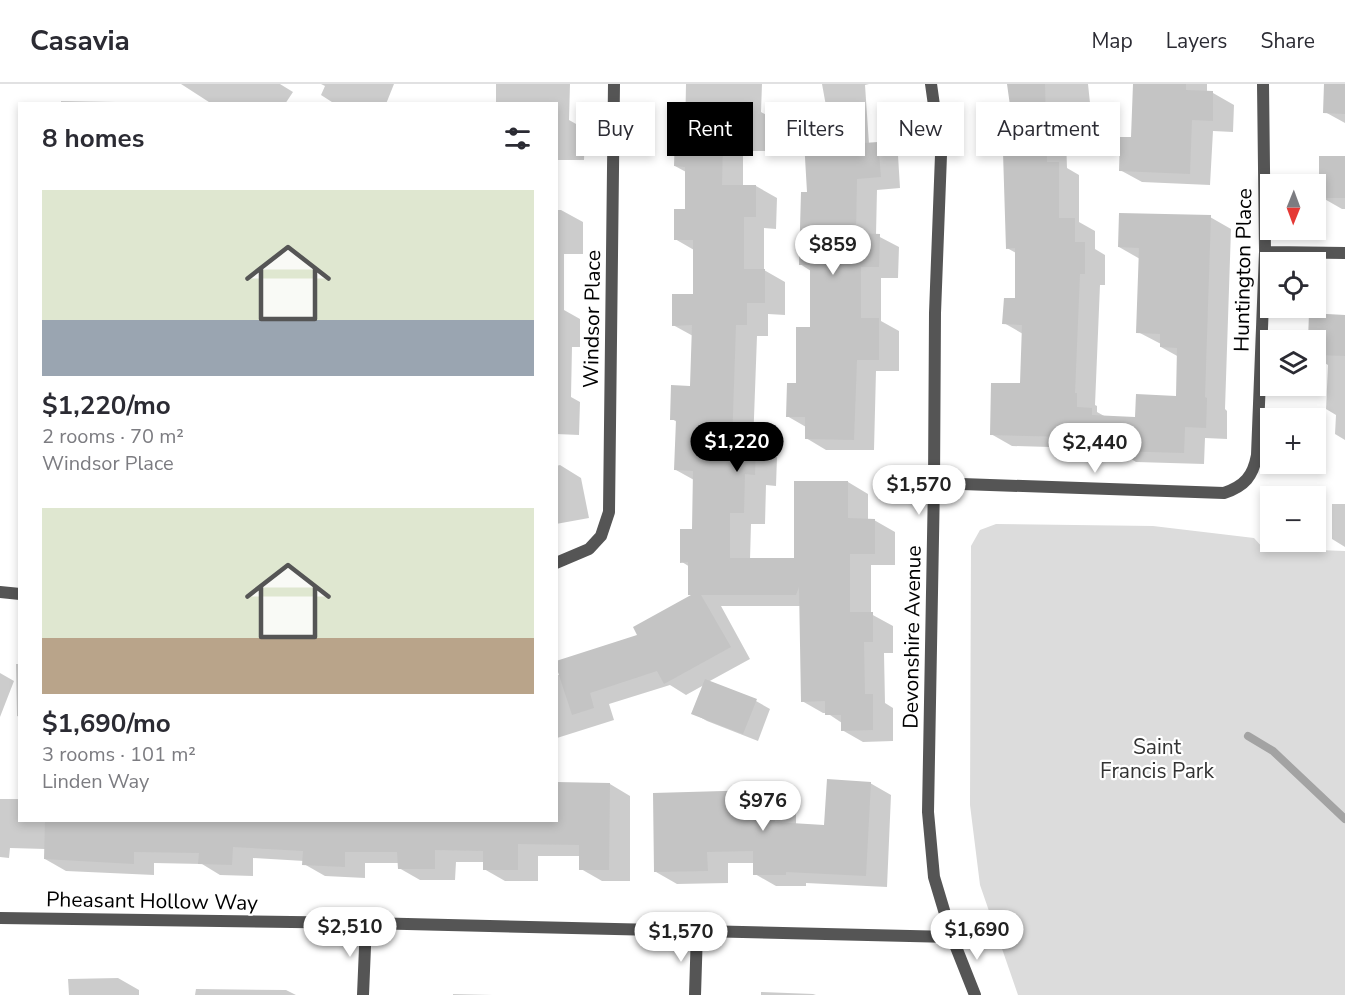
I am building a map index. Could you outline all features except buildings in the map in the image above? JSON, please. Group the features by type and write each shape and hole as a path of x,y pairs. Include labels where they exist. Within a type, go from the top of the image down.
{"street":[{"name":"Windsor Place","path":"558,562 589,549 601,536 609,512 614,84"},
{"name":"Devonshire Avenue","path":"931,84 941,155 935,313 928,812 934,877 952,937 975,995"},
{"name":"Huntington Place","path":"1263,84 1265,252"},
{"path":"1326,254 1345,254"},
{"name":"Huntington Place","path":"934,483 1224,493 1239,488 1254,471 1257,457 1262,318"},
{"path":"0,592 18,594"},
{"name":"Pheasant Hollow Way","path":"0,918 366,923 952,937"},
{"path":"363,995 366,923"},
{"path":"695,995 697,931"}],"green space":[{"name":"Saint Francis Park","path":"996,524 1153,526 1254,538 1260,545 1260,552 1345,551 1345,995 1018,995 980,885 970,805 971,546 980,530"}],"waterway":[{"path":"1248,736 1273,751 1345,819"}]}
